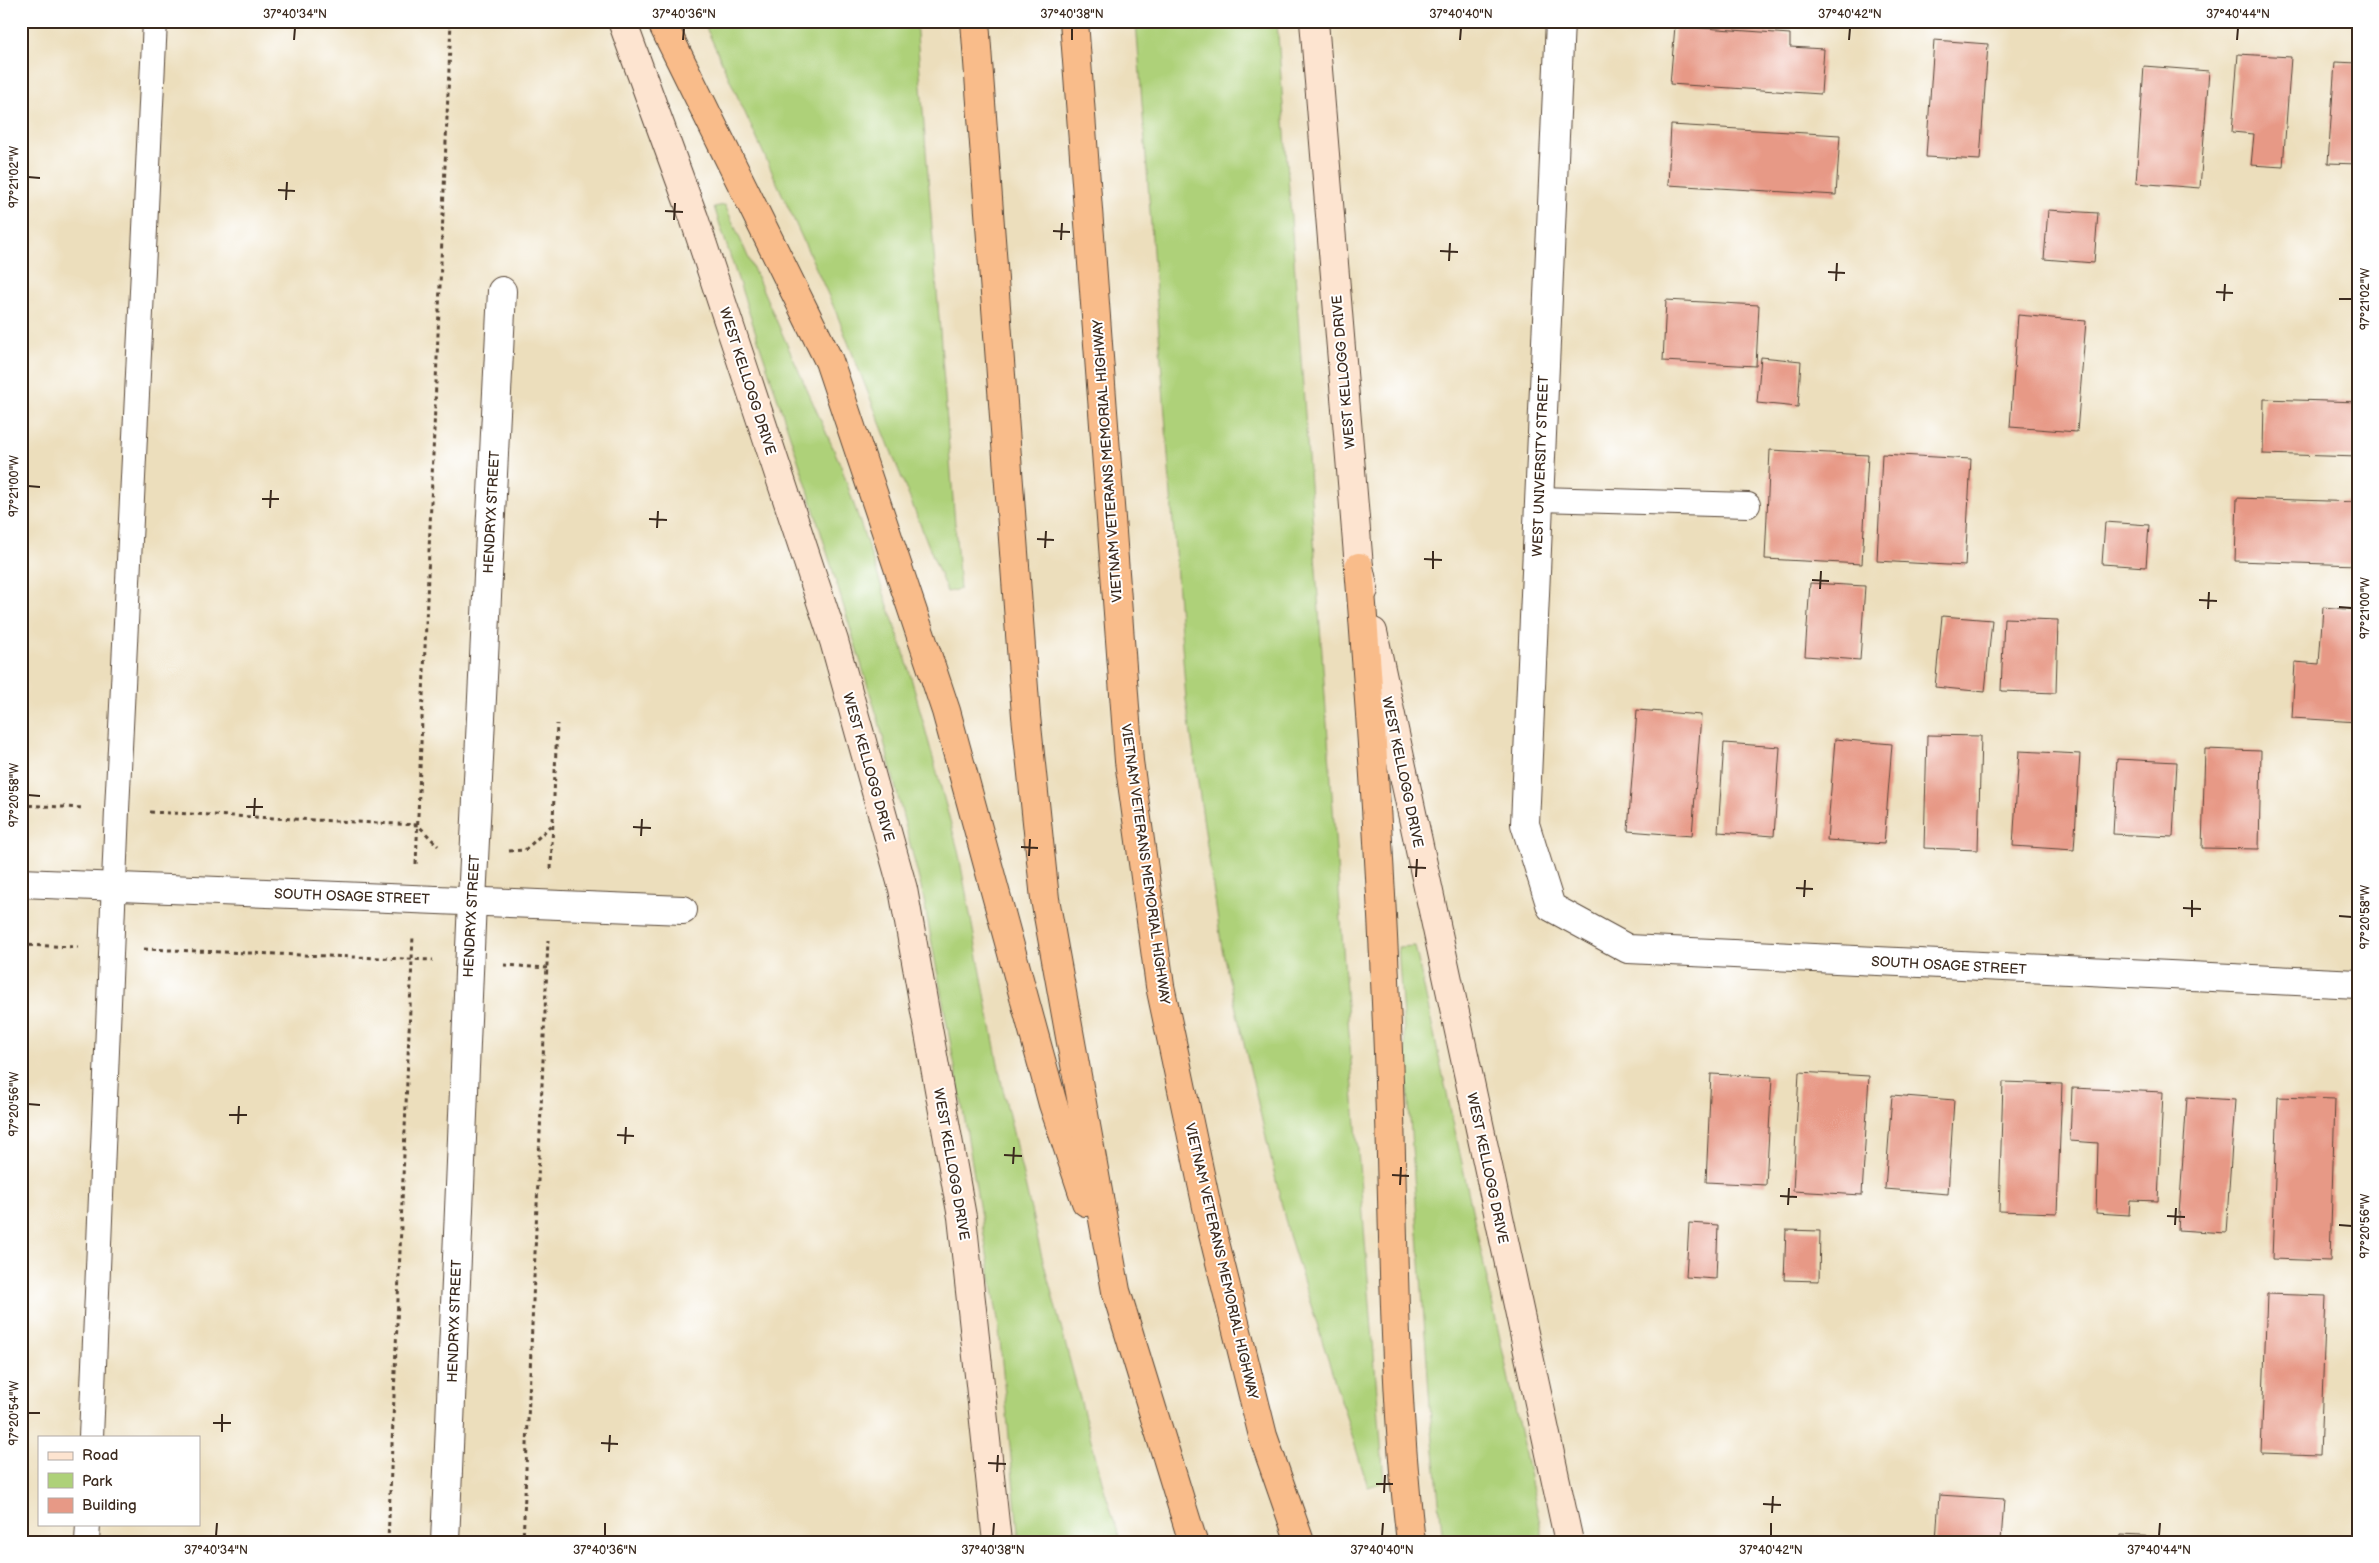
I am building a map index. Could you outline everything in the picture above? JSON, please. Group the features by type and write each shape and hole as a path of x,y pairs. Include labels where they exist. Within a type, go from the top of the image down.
{"highway":[{"path":"661,21 830,361 946,711 1053,1104 1116,1291 1193,1542"},
{"path":"975,21 1026,716 1045,899 1116,1291"},
{"name":"VIETNAM VETERANS MEMORIAL HIGHWAY","path":"1074,21 1129,761 1160,986 1228,1296 1264,1436 1300,1542"},
{"path":"1359,567 1367,664 1388,1050 1398,1387 1403,1473 1411,1542"}],"main road":[{"name":"WEST KELLOGG DRIVE","path":"622,21 694,218 834,641 902,889 962,1217 997,1542"},
{"name":"WEST KELLOGG DRIVE","path":"1314,21 1359,567 1569,1542"}],"street":[{"name":"WEST UNIVERSITY STREET","path":"1551,907 1525,824 1560,21"},
{"name":"HENDRYX STREET","path":"445,1542 474,851 502,291"},
{"name":"SOUTH OSAGE STREET","path":"21,883 683,910"},
{"name":"SOUTH OSAGE STREET","path":"1551,907 1628,949 2358,984"}],"lane":[{"path":"91,1436 117,810 155,21"},
{"path":"1538,499 1748,505"},
{"path":"87,1542 88,1526"}],"path":[{"path":"388,1542 451,21"},
{"path":"523,1542 557,724"},
{"path":"21,805 418,825 444,852 525,850 553,824"},
{"path":"21,945 412,958"}],"green space":[{"path":"703,21 916,21 960,589 947,592 836,312"},
{"path":"1136,21 1277,21 1352,1075 1384,1482 1368,1487 1288,1232 1222,949 1186,700"},
{"path":"725,205 841,466 906,659 958,850 1002,1085 1040,1249 1105,1492 1121,1542 1019,1542 998,1320 965,1121 923,895 879,722 808,490 714,207"},
{"path":"1415,946 1544,1542 1443,1542 1431,1420 1398,947"}],"building":[{"path":"1675,26 1790,34 1790,47 1824,49 1821,94 1670,84"},
{"path":"1934,40 1988,44 1980,160 1926,157"},
{"path":"2238,54 2291,57 2283,167 2251,165 2254,134 2232,132"},
{"path":"2335,62 2358,63 2358,164 2328,163"},
{"path":"2144,66 2209,71 2200,188 2136,183"},
{"path":"1671,125 1840,135 1836,195 1668,185"},
{"path":"2048,210 2098,213 2094,263 2044,259"},
{"path":"1666,300 1759,305 1756,366 1663,361"},
{"path":"2018,315 2086,321 2077,432 2010,427"},
{"path":"1761,357 1801,361 1798,407 1757,403"},
{"path":"2264,399 2358,402 2358,457 2263,454"},
{"path":"1770,450 1868,455 1862,564 1765,559"},
{"path":"1882,454 1971,459 1965,566 1877,561"},
{"path":"2237,498 2358,502 2358,565 2235,561"},
{"path":"2105,522 2149,525 2146,567 2102,564"},
{"path":"1810,583 1865,586 1860,660 1805,656"},
{"path":"2323,607 2358,610 2358,722 2292,718 2295,662 2319,664"},
{"path":"1942,616 1992,620 1985,692 1935,687"},
{"path":"2004,618 2058,620 2056,693 2001,691"},
{"path":"1637,710 1701,715 1692,836 1628,831"},
{"path":"1927,735 1981,736 1978,850 1924,848"},
{"path":"1835,739 1892,744 1884,844 1827,840"},
{"path":"1724,743 1780,747 1774,836 1718,832"},
{"path":"2205,749 2261,751 2259,849 2202,848"},
{"path":"2019,751 2080,754 2074,850 2013,846"},
{"path":"2117,759 2177,762 2173,837 2113,834"},
{"path":"1799,1072 1869,1076 1862,1195 1793,1191"},
{"path":"1711,1074 1772,1077 1766,1185 1706,1182"},
{"path":"2003,1082 2062,1084 2057,1213 1999,1211"},
{"path":"2072,1088 2163,1092 2158,1201 2130,1200 2129,1215 2096,1213 2098,1143 2070,1141"},
{"path":"1892,1095 1954,1100 1948,1194 1885,1189"},
{"path":"2187,1097 2235,1100 2226,1233 2178,1230"},
{"path":"2278,1097 2335,1099 2330,1261 2272,1259"},
{"path":"1689,1223 1718,1225 1716,1279 1686,1277"},
{"path":"1786,1230 1820,1231 1819,1281 1784,1280"},
{"path":"2267,1294 2326,1296 2320,1455 2261,1453"},
{"path":"1939,1495 2004,1499 2001,1542 1936,1542"},
{"path":"2121,1535 2179,1538 2178,1542 2120,1542"}]}
